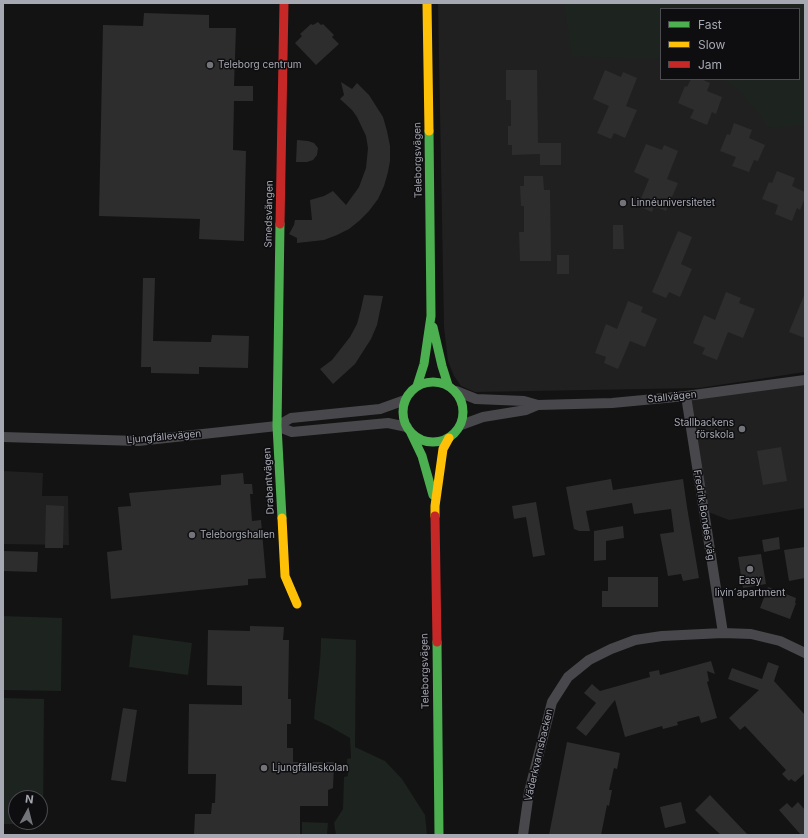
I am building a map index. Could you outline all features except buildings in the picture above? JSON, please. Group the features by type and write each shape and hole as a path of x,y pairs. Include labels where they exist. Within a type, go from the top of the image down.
{"main road":[{"name":"Smedsvängen","path":"277,426 284,3"},
{"name":"Teleborgsvägen","path":"417,386 424,364 431,316 427,3"},
{"name":"Teleborgsvägen","path":"431,316 442,366 452,388"},
{"path":"430,381 440,382 452,388 461,399 464,408 464,415 461,425 454,434 449,438 428,442 419,438 409,430 403,415 405,400 410,392 417,386 430,381"},
{"name":"Drabantvägen","path":"277,426 285,576 297,604"},
{"name":"Teleborgsvägen","path":"409,430 420,447 435,506"},
{"name":"Teleborgsvägen","path":"439,835 435,506 443,449 449,438"}],"street":[{"name":"Stallvägen","path":"452,388 476,399 524,402 538,405 612,403 686,396 805,380"},
{"name":"Fredrik Bondes väg","path":"686,396 723,633"},
{"name":"Ljungfällevägen","path":"3,437 138,441 277,426 291,418 380,409 405,400"},
{"name":"Stallvägen","path":"461,425 483,417 526,410 538,405"},
{"name":"Ljungfällevägen","path":"277,426 292,432 388,423 409,430"},
{"name":"Väderkvarnsbacken","path":"523,835 529,792 552,702 568,677 589,660 611,649 635,640 662,636 723,633 751,634 780,641 805,652"}],"shaded area":[{"name":"Linnéuniversitetet","path":"438,3 805,3 805,372 699,388 475,392 461,386 454,376 448,361 444,327"},
{"path":"564,3 805,3 805,125 769,128 754,107 743,95 724,80 800,80 800,8 660,8 660,59 572,56"},
{"name":"Stallbackens förskola","path":"805,380 805,508 729,520 703,510 686,396"},
{"path":"3,471 43,473 42,496 68,496 69,545 3,544"},
{"path":"3,616 62,618 61,691 3,690"},
{"path":"133,635 192,643 188,675 129,667"},
{"path":"321,638 356,640 355,747 385,761 402,779 425,815 427,835 336,835 334,823 343,809 344,777 348,776 347,759 351,758 350,738 314,719"},
{"path":"3,698 44,699 43,790 8,790 8,824 3,824"},
{"path":"302,822 328,823 327,835 302,835"}],"traffic: fast":[{"path":"417,386 424,364 431,316 429,131"},
{"path":"280,224 277,426 282,518"},
{"path":"433,327 448,385"},
{"path":"427,382 439,382 455,390 461,400 463,412 461,424 455,434 439,442 427,442 411,434 403,418 403,406 411,390 427,382"},
{"path":"411,433 422,456 433,495"},
{"path":"437,642 439,835"}],"traffic: slow":[{"path":"427,3 429,131"},
{"path":"435,516 443,449 449,438"},
{"path":"282,518 285,576 297,604"}],"traffic: jam":[{"path":"280,224 284,3"},
{"path":"435,516 437,642"}],"place":[{"name":"Teleborg centrum","path":"210,65"},
{"name":"Linnéuniversitetet","path":"623,203"},
{"name":"Stallbackens förskola","path":"742,429"},
{"name":"Teleborgshallen","path":"192,535"},
{"name":"Easy livin´apartment","path":"750,569"},
{"name":"Ljungfälleskolan","path":"264,768"}]}
